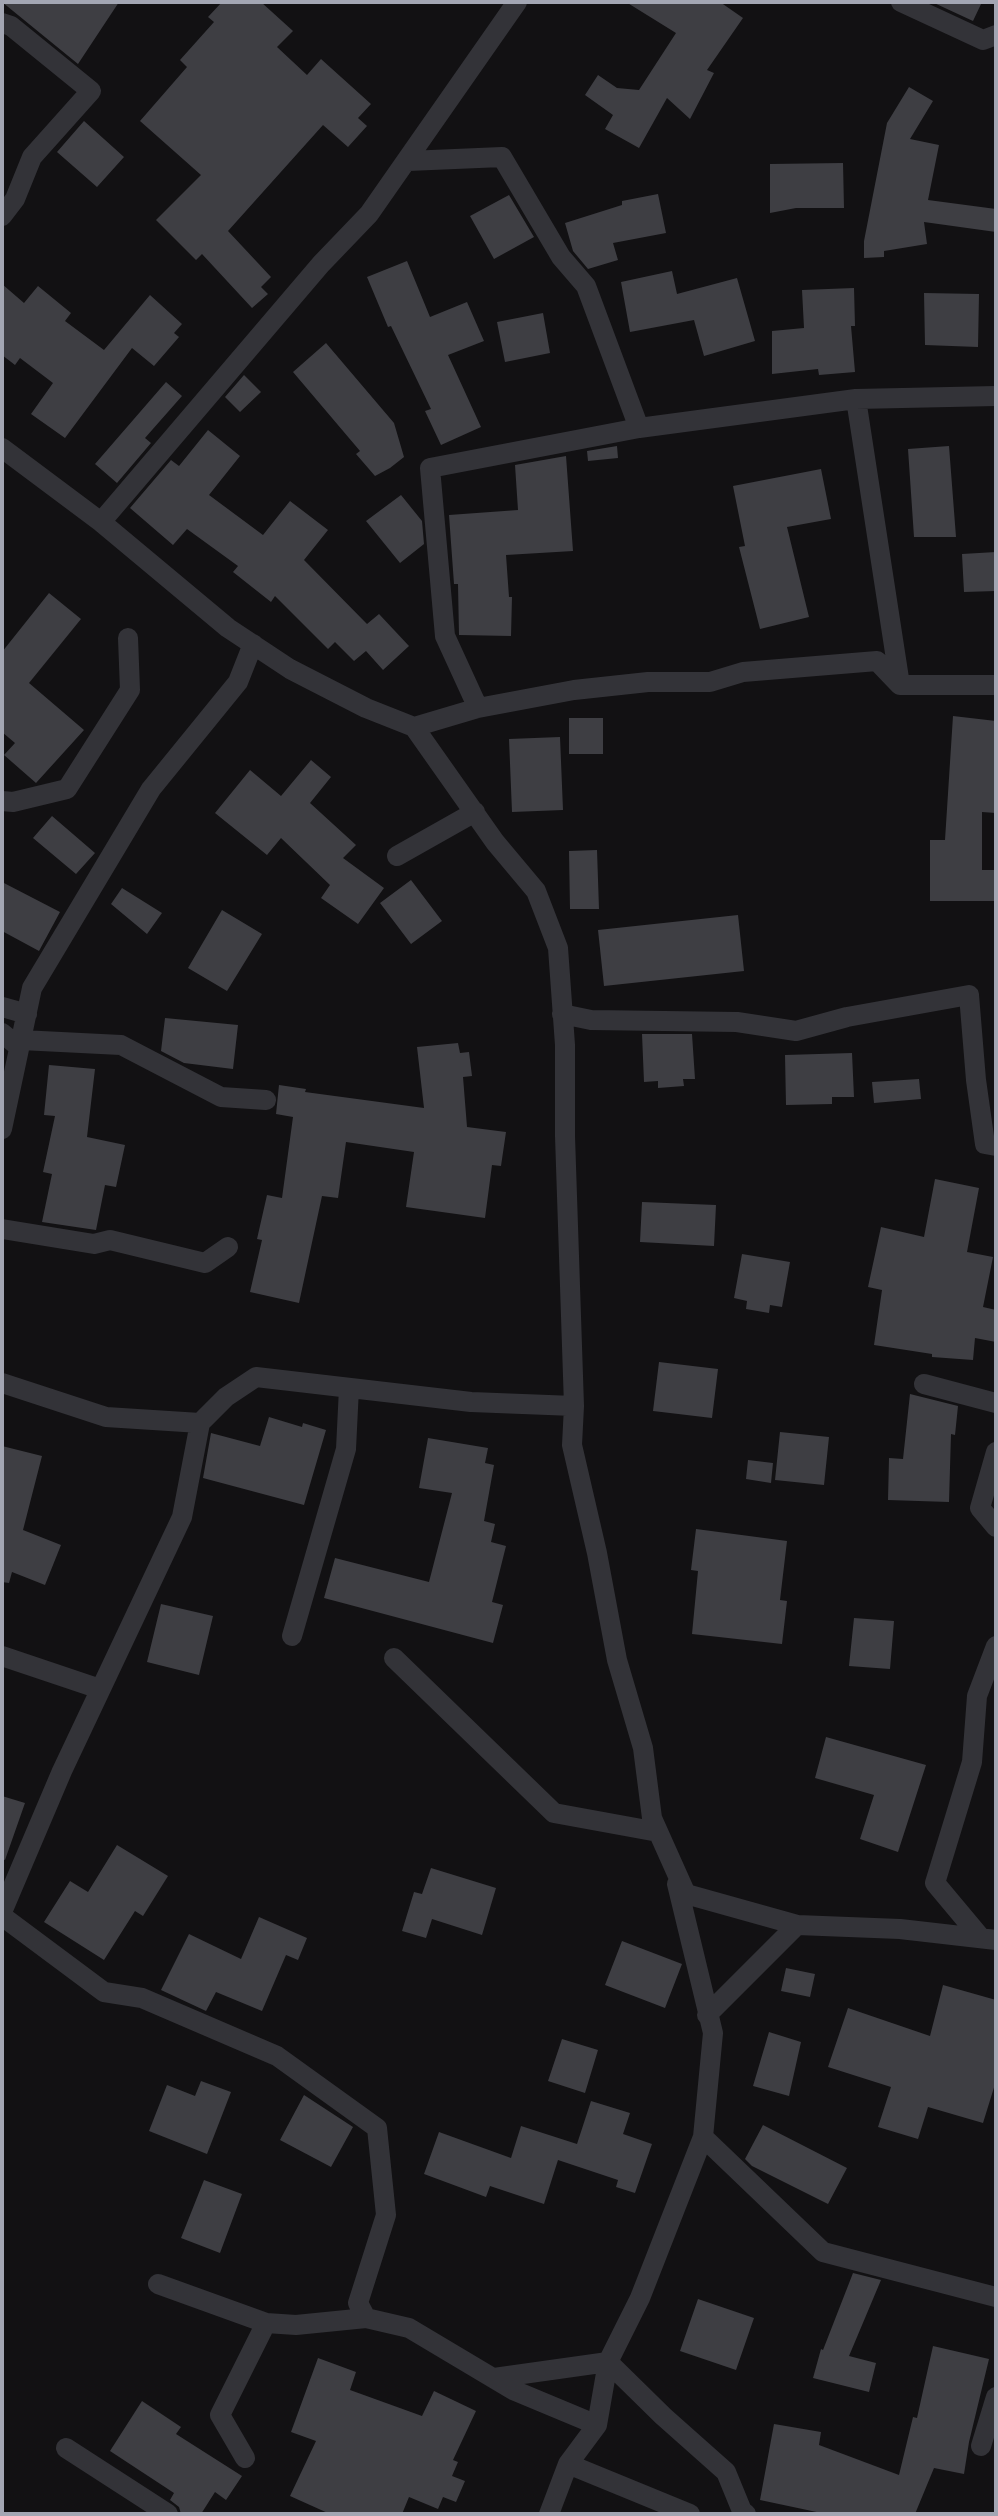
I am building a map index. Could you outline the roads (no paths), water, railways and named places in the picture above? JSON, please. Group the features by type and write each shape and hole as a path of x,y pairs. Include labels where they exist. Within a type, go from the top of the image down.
{"street":[{"path":"101,522 321,264 369,214 517,2"},
{"path":"901,2 983,40 996,35"},
{"path":"2,23 11,26 91,91 32,157 15,199 2,216"},
{"path":"408,161 502,157 561,257 586,286 639,428"},
{"path":"478,708 445,636 430,468 639,428 856,399 996,396"},
{"path":"856,399 900,685"},
{"path":"2,448 101,522 228,628 290,669 414,727 495,842 536,891 558,948 574,1406 572,1445 617,1660 643,1748 652,1818 686,1894 797,1925 900,1929 988,1939"},
{"path":"2,801 13,802 67,789 130,690 128,638"},
{"path":"2,1129 14,1040 27,1014 32,988 151,789 238,682 253,644"},
{"path":"414,727 478,708 574,690 648,682 710,682 743,672 877,661 900,685 996,685"},
{"path":"397,856 475,812"},
{"path":"562,1014 591,1020 737,1022 796,1031 847,1017 969,995 985,1144 996,1146"},
{"path":"2,1007 27,1014"},
{"path":"14,1040 121,1045 221,1097 266,1100"},
{"path":"2,1229 94,1244 110,1240 205,1263 228,1247"},
{"path":"366,2318 358,2303 386,2215 377,2128 277,2056 142,1998 104,1992 2,1914 100,1689 182,1517 200,1423 226,1397 256,1377 471,1402 574,1406"},
{"path":"2,1383 106,1417 200,1423"},
{"path":"924,1384 996,1403"},
{"path":"292,1636 346,1449 349,1388"},
{"path":"996,1452 980,1508 996,1527"},
{"path":"988,1939 935,1883 972,1762 977,1696 996,1646"},
{"path":"2,1656 100,1689"},
{"path":"394,1658 554,1813 658,1832"},
{"path":"549,2514 568,2464 597,2425 608,2362 640,2298 703,2137 713,2033 673,1863"},
{"path":"707,2015 797,1925"},
{"path":"703,2137 823,2252 996,2297"},
{"path":"158,2284 266,2323 296,2325 366,2318 409,2328 513,2390 597,2425"},
{"path":"245,2458 220,2415 266,2323"},
{"path":"494,2378 608,2362"},
{"path":"608,2362 726,2472 746,2514"},
{"path":"981,2446 996,2397"},
{"path":"66,2448 168,2514"},
{"path":"568,2464 690,2514"}]}
